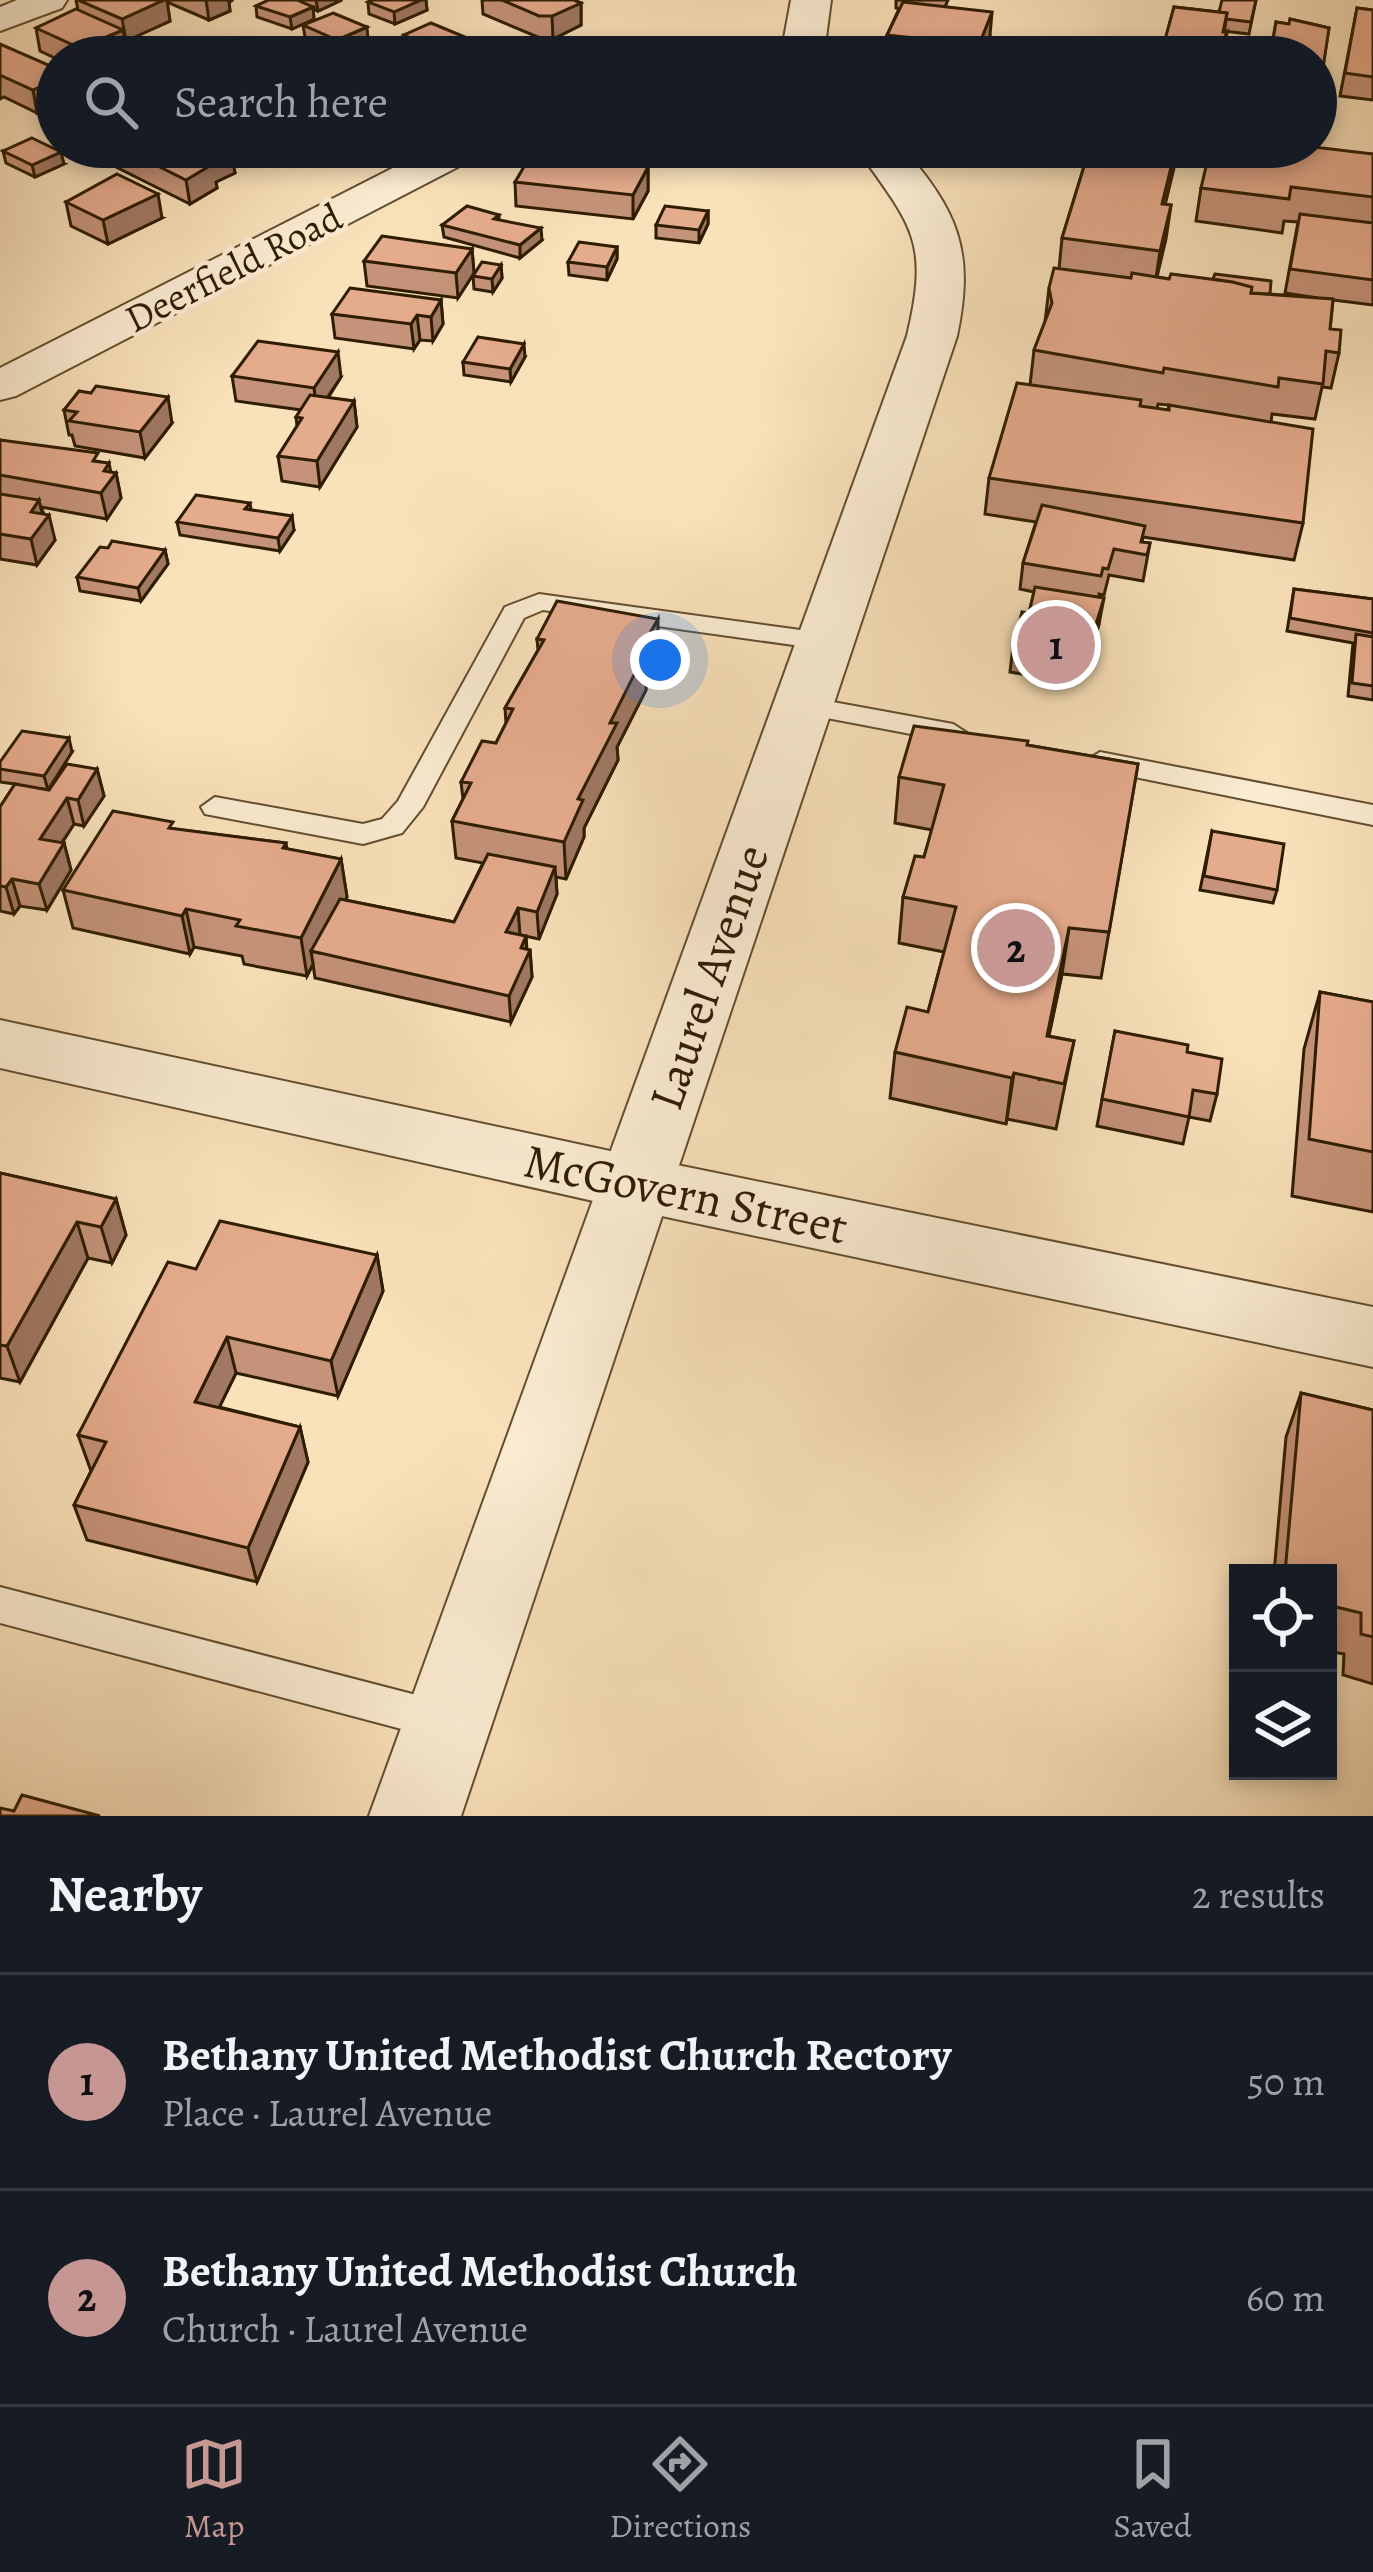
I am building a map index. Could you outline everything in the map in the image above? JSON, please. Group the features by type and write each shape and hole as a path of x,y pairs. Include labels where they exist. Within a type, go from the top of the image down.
{"street":[{"path":"0,20 49,0"},
{"path":"805,36 811,0"},
{"name":"Deerfield Road","path":"0,386 424,168"},
{"name":"Laurel Avenue","path":"415,1816 932,336 944,291 942,247 932,220 897,168"},
{"name":"McGovern Street","path":"0,1044 638,1184 1373,1337"}],"lane":[{"path":"214,807 363,834 392,826 409,807 514,613 539,602 822,641"},
{"path":"800,705 986,740"},
{"path":"1078,757 1373,815"},
{"path":"0,1605 448,1722"}],"building":[{"path":"78,0 164,0 122,19"},
{"path":"269,0 297,0 313,7 290,17 256,6"},
{"path":"421,0 394,12 368,2"},
{"path":"502,0 581,3 552,16 539,16"},
{"path":"1222,0 1256,0 1251,22 1226,19 1227,13 1219,12"},
{"path":"903,2 992,12 983,36 887,35"},
{"path":"1174,7 1227,13 1225,36 1166,36"},
{"path":"1357,8 1373,10 1373,77 1345,73"},
{"path":"76,9 123,30 109,36 54,36 36,28"},
{"path":"333,13 367,27 346,36 328,36 303,25"},
{"path":"1290,19 1329,28 1328,36 1274,36 1276,22 1289,24"},
{"path":"431,23 462,36 406,36"},
{"path":"0,44 36,60 33,90 0,75"},
{"path":"32,138 36,140 36,163 32,165 3,151"},
{"path":"1337,150 1373,154 1373,197 1291,187 1289,199 1201,188 1206,168 1337,168"},
{"path":"162,168 206,168 186,180"},
{"path":"523,168 647,168 633,195 515,182"},
{"path":"1084,168 1171,168 1162,204 1171,205 1160,251 1062,238"},
{"path":"117,174 158,194 103,220 66,202"},
{"path":"467,206 499,215 494,219 541,228 520,245 442,225"},
{"path":"665,206 708,211 699,230 656,225"},
{"path":"1300,214 1373,223 1373,280 1290,269"},
{"path":"382,236 472,249 456,273 364,261"},
{"path":"579,242 617,247 607,267 568,262"},
{"path":"482,262 501,265 492,279 473,276"},
{"path":"1054,268 1131,278 1132,273 1169,279 1171,274 1233,282 1252,287 1251,293 1333,299 1330,329 1341,330 1339,353 1326,351 1323,384 1279,378 1278,387 1034,350 1052,303 1049,288"},
{"path":"1215,274 1271,281 1270,294 1251,293 1252,287 1213,279"},
{"path":"350,288 441,300 431,317 417,315 411,324 332,314"},
{"path":"478,337 524,344 510,369 463,362"},
{"path":"258,341 338,352 314,388 232,376"},
{"path":"1017,383 1141,400 1140,406 1169,410 1169,405 1313,429 1303,523 989,478"},
{"path":"96,386 168,397 140,432 69,421 77,412 64,410 79,391 91,393"},
{"path":"310,395 354,401 317,461 278,456 302,418 296,417"},
{"path":"0,440 98,453 93,461 109,463 104,471 116,473 101,493 0,475"},
{"path":"0,494 39,500 31,512 49,515 31,539 0,534"},
{"path":"196,495 250,503 245,509 292,516 278,538 177,522"},
{"path":"1042,505 1145,526 1141,542 1150,543 1147,555 1114,549 1101,576 1023,563"},
{"path":"112,541 165,550 138,588 77,577 100,547 108,548"},
{"path":"1035,587 1104,598 1090,644 1076,642 1073,656 1013,646"},
{"path":"1294,589 1373,599 1373,633 1290,618"},
{"path":"557,601 658,619 639,652 645,653 610,723 617,723 578,799 583,800 564,842 452,821 471,783 461,782 482,741 496,743 513,709 505,708 544,640 537,639"},
{"path":"1356,634 1373,637 1373,686 1352,683"},
{"path":"914,726 1028,741 1027,745 1138,764 1109,932 1069,928 1047,1036 1074,1041 1064,1084 1014,1073 1012,1078 895,1052 907,1007 928,1012 956,907 903,897 915,856 924,857 944,785 899,777"},
{"path":"22,731 69,738 44,776 0,769"},
{"path":"67,764 97,769 78,800 67,798 40,839 64,843 39,884 12,879 6,887 0,886 0,807 15,784 49,790"},
{"path":"113,811 173,822 169,828 286,843 283,848 341,859 301,938 236,926 240,920 186,909 182,916 63,890"},
{"path":"1212,831 1284,844 1277,890 1204,876"},
{"path":"488,854 555,867 537,912 518,908 506,932 526,936 521,948 530,950 509,996 311,951 340,899 454,922"},
{"path":"1320,992 1373,1002 1373,1152 1309,1139"},
{"path":"1115,1031 1188,1045 1187,1052 1222,1059 1217,1094 1193,1090 1189,1117 1102,1099"},
{"path":"0,1173 116,1199 101,1227 77,1222 7,1346 0,1345"},
{"path":"220,1221 377,1255 331,1361 227,1337 195,1402 300,1427 248,1548 74,1505 106,1442 78,1435 168,1262 196,1269"},
{"path":"1301,1393 1373,1410 1373,1637 1361,1634 1361,1613 1337,1607 1337,1564 1286,1564"},
{"path":"22,1795 100,1816 0,1816 0,1808 14,1811"}],"place":[{"name":"Bethany United Methodist Church Rectory","path":"1056,645"},
{"name":"Bethany United Methodist Church","path":"1016,948"}]}
